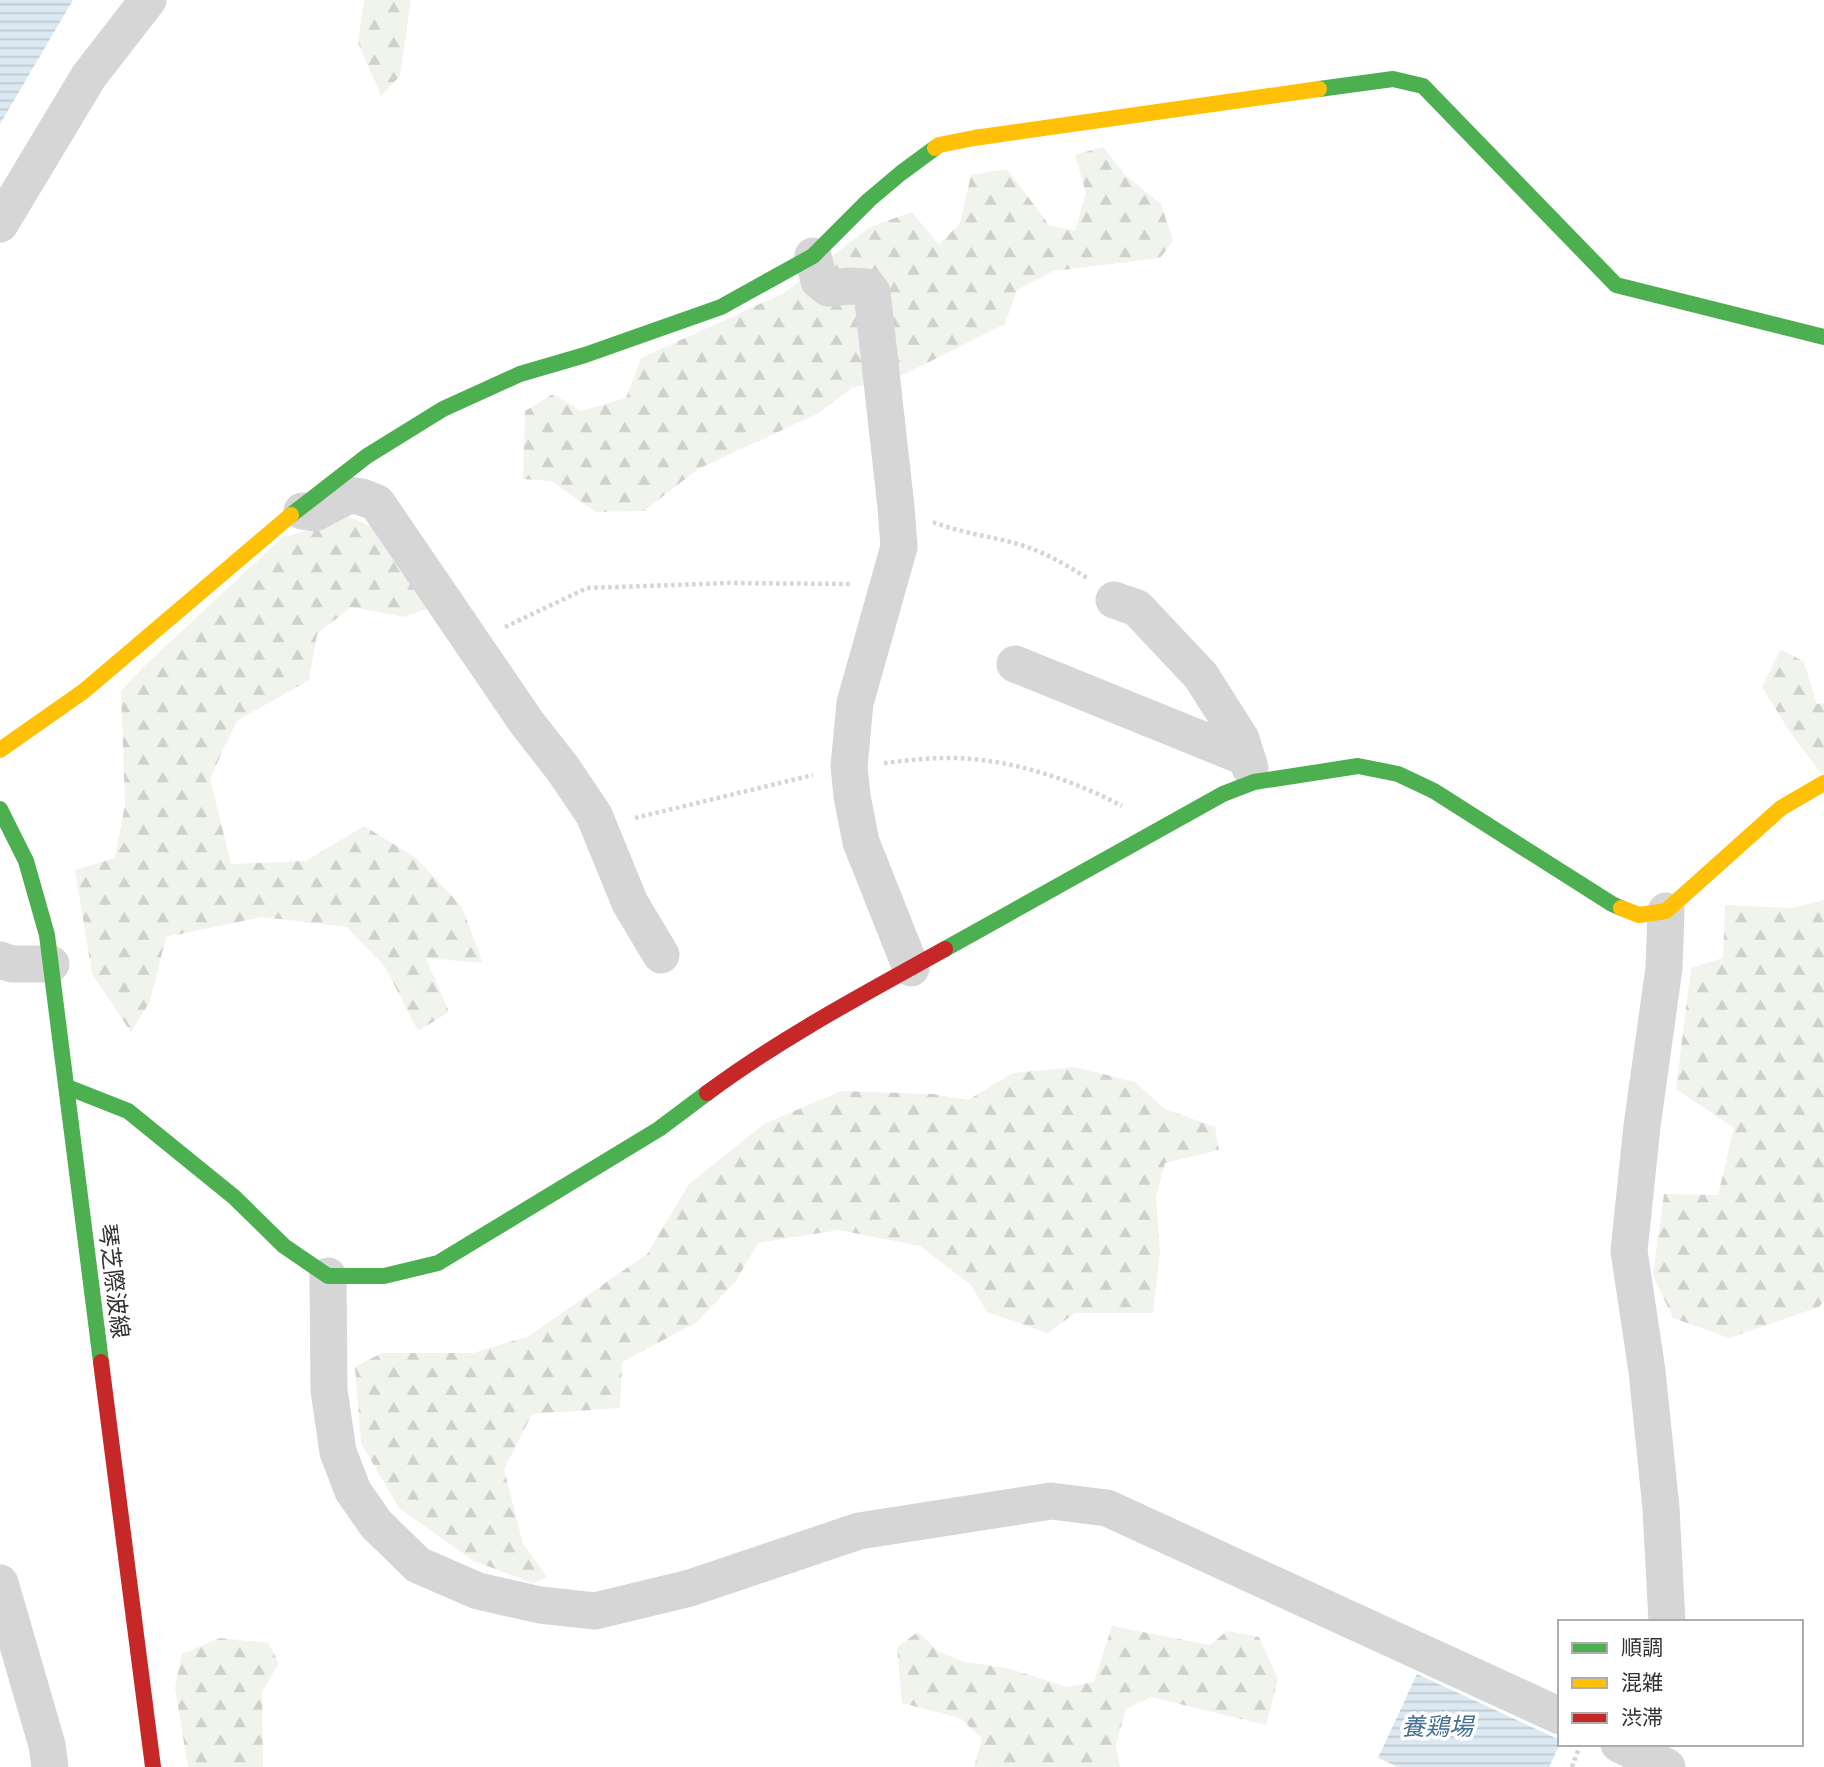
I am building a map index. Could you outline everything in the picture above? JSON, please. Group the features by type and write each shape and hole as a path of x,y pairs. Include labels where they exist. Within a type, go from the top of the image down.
{"street":[{"path":"0,224 89,76 148,0"},
{"path":"0,750 84,691 277,526 368,456 443,409 520,374 585,355 721,307 813,256 869,200 939,145 1393,79 1423,86 1616,285 1824,337"},
{"path":"813,256 819,281 828,288 868,287 873,292 899,547 855,703 849,766 861,842 911,968"},
{"path":"297,510 315,513 349,495 376,503 527,723 594,815 630,903 661,955"},
{"path":"1114,600 1137,608 1201,676 1241,738 1251,770"},
{"path":"1015,664 1251,770 1358,766 1398,774 1434,791 1612,904 1639,915 1666,911 1781,808 1824,783"},
{"path":"67,1087 128,1111 234,1197 284,1245 328,1276 384,1276 438,1263 659,1129 742,1067 841,1007 1223,794 1251,770"},
{"name":"琴芝際波線","path":"0,809 26,861 47,935 153,1767"},
{"path":"1666,911 1664,968 1642,1126 1629,1251 1647,1371 1661,1508 1667,1620"},
{"path":"0,960 12,964 51,964"},
{"path":"328,1276 329,1390 338,1451 353,1492 376,1524 418,1565 478,1591 540,1605 595,1611 690,1588 859,1531 1051,1501 1107,1508 1558,1715"},
{"path":"0,1583 47,1745 50,1767"},
{"path":"1623,1746 1667,1767"},
{"path":"1672,1746 1674,1767"}],"path":[{"path":"896,506 946,527 1017,544 1052,556 1097,584 1114,600"},
{"path":"472,642 587,588 728,583 862,584 887,588"},
{"path":"1572,1767 1580,1746"}],"green space":[{"path":"364,0 411,0 400,76 381,96 358,43"},
{"path":"1103,147 1126,176 1161,204 1173,241 1160,258 1054,271 1017,290 1005,324 905,374 852,388 817,414 698,469 644,511 596,512 551,481 523,479 525,411 553,394 581,411 626,398 641,358 784,293 870,227 912,212 939,245 960,223 971,175 1007,169 1049,225 1075,231 1086,193 1075,155"},
{"path":"341,513 375,528 429,608 404,617 351,607 317,634 309,680 237,721 210,778 231,864 306,861 364,826 416,858 462,907 483,963 426,958 449,1012 418,1031 385,967 347,927 262,917 166,937 150,1001 131,1032 92,974 75,870 115,858 125,805 121,691 142,668 283,537 305,531"},
{"path":"1781,649 1804,662 1817,704 1824,703 1824,777 1790,732 1762,687"},
{"path":"1824,900 1824,1301 1819,1307 1729,1338 1673,1318 1653,1275 1664,1194 1718,1195 1734,1128 1676,1089 1691,968 1723,958 1725,905 1793,908"},
{"path":"1075,1067 1135,1082 1165,1109 1215,1127 1219,1150 1165,1163 1156,1197 1160,1252 1153,1313 1075,1313 1048,1333 987,1312 971,1285 920,1246 839,1230 758,1243 735,1282 697,1322 622,1362 620,1408 532,1414 504,1469 523,1544 547,1577 533,1583 474,1561 399,1508 361,1443 355,1367 382,1353 473,1353 529,1336 647,1254 689,1184 764,1124 841,1091 933,1094 968,1100 1013,1073"},
{"path":"1112,1626 1210,1645 1227,1631 1259,1637 1278,1679 1266,1725 1151,1697 1126,1709 1116,1745 1120,1767 974,1767 982,1738 960,1718 902,1703 897,1647 918,1632 938,1651 964,1662 1007,1668 1067,1687 1094,1682"},
{"path":"220,1638 268,1643 279,1663 262,1692 263,1767 188,1767 175,1688 182,1654"}],"water":[{"path":"0,0 73,0 0,124"},
{"name":"養鶏場","path":"1417,1674 1558,1739 1559,1746 1549,1767 1398,1767 1378,1758"}],"traffic: fast":[{"path":"1319,89 1393,79 1423,86 1616,285 1824,337"},
{"path":"291,515 367,456 443,409 520,374 585,355 721,307 813,256 869,200 935,148"},
{"path":"945,949 1223,794 1254,782 1358,766 1398,774 1434,791 1621,908"},
{"path":"0,809 26,861 47,935 101,1362"},
{"path":"67,1087 128,1111 234,1197 284,1246 328,1276 384,1276 438,1263 659,1129 707,1093"}],"traffic: slow":[{"path":"935,148 974,138 1319,89"},
{"path":"0,750 84,691 291,515"},
{"path":"1621,908 1639,915 1666,911 1781,808 1824,783"}],"traffic: jam":[{"path":"707,1093 793,1035 945,949"},
{"path":"101,1362 153,1767"}]}
